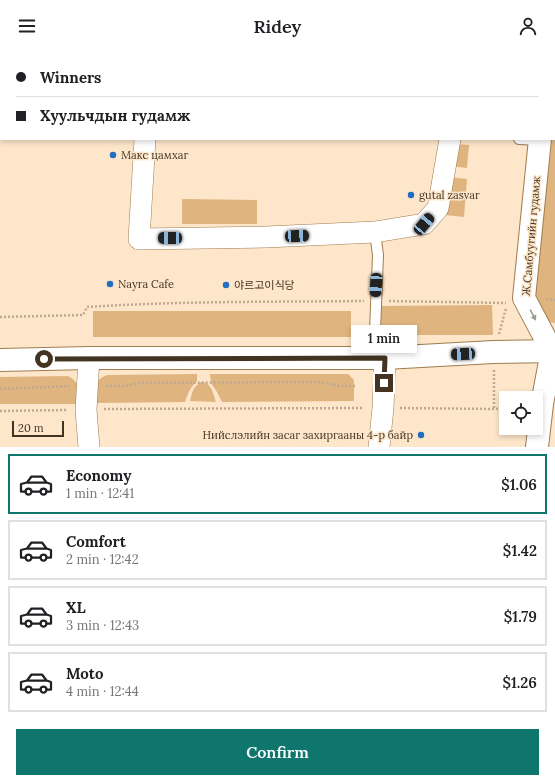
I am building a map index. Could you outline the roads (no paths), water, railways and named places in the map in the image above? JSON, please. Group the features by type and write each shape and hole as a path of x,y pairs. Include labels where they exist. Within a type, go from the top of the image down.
{"main road":[{"name":"Ж.Самбуугийн гудамж","path":"533,140 524,298 554,350"},
{"path":"0,360 89,358 380,358 554,350 542,404 537,447"}],"street":[{"path":"145,140 139,239 266,237 375,232 424,224 438,208 450,140"},
{"path":"89,358 86,410 89,447"},
{"path":"379,447 383,408 380,358"}],"lane":[{"path":"375,232 378,255 376,301 380,358"}],"place":[{"name":"Макс цамхаг","path":"113,155"},
{"name":"gutal zasvar","path":"411,195"},
{"name":"Nayra Cafe","path":"110,284"},
{"name":"야르고이식당","path":"226,285"},
{"name":"Нийслэлийн засаг захиргааны 4-р байр","path":"421,435"}]}
